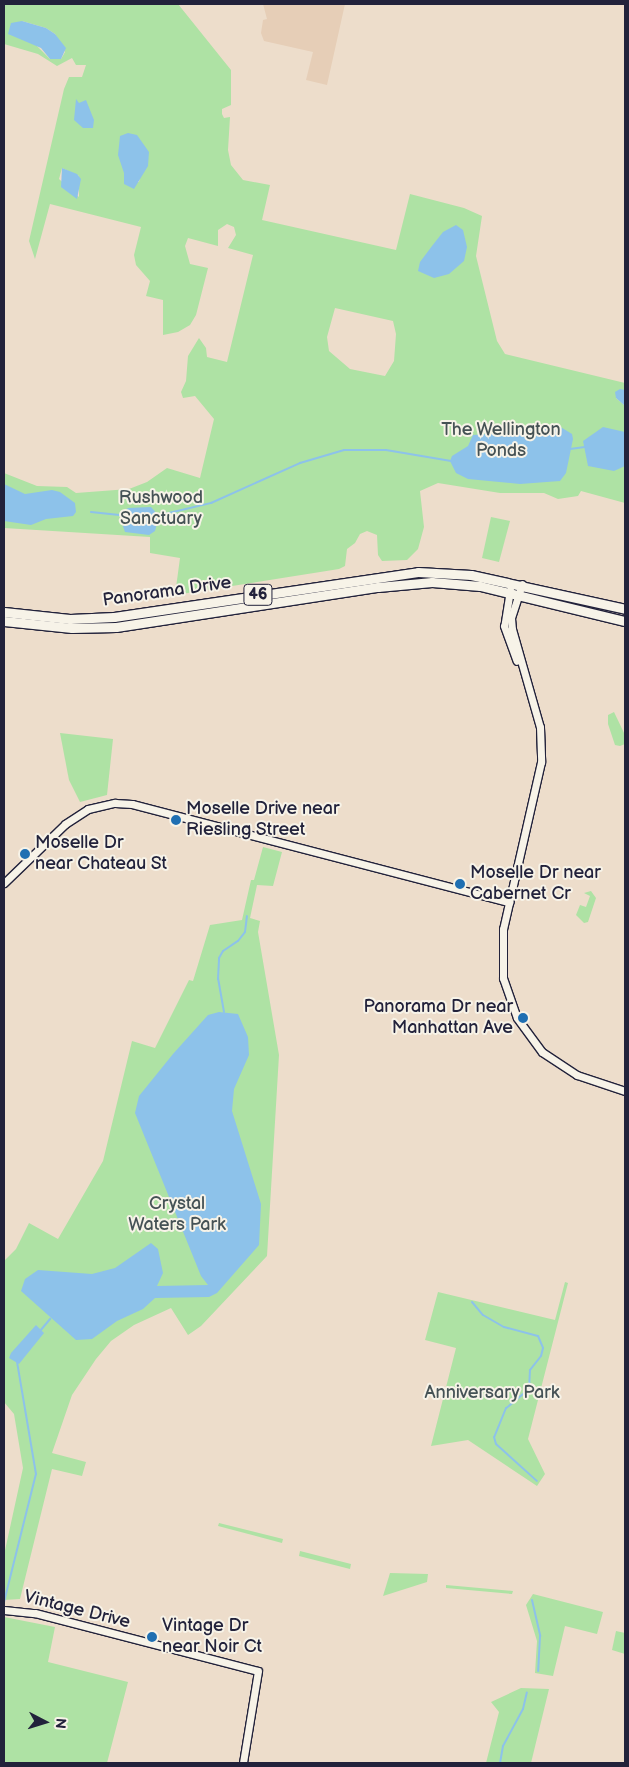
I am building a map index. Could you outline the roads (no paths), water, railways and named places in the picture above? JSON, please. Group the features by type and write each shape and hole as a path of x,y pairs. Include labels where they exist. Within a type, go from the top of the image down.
{"main road":[{"name":"Panorama Drive","path":"4,612 70,619 114,617 418,572 471,575 522,584"},
{"name":"Panorama Drive","path":"4,621 53,626 116,627 410,583 454,583 514,594"},
{"name":"46","path":"522,584 625,609"},
{"name":"46","path":"514,594 625,621"}],"street":[{"path":"512,582 514,594 512,629 540,727 541,762 502,938 502,965 508,998 517,1018 529,1037 556,1063 577,1076 625,1091"},
{"path":"514,594 522,584"},
{"path":"4,883 65,824 88,809 115,803 132,804 509,902"},
{"name":"Vintage Drive","path":"4,1610 35,1613 258,1671 243,1763"}],"water":[{"path":"22,21 46,28 55,34 66,48 61,59 50,59 41,48 8,34 11,23"},
{"path":"76,99 79,103 86,100 94,120 93,128 83,128 74,120"},
{"path":"128,133 137,135 149,152 148,166 134,189 124,184 124,173 118,155 120,136"},
{"path":"62,168 77,174 81,179 77,199 61,187"},
{"path":"456,225 463,230 467,247 464,261 449,274 434,278 418,271 420,262 443,232"},
{"path":"620,389 625,390 625,406 616,398 615,392"},
{"path":"559,426 572,434 573,439 566,473 560,481 520,484 468,479 456,473 450,461 452,456 468,446 473,435 503,433 512,429"},
{"path":"603,427 625,432 625,466 614,471 588,466 583,441"},
{"path":"4,484 25,494 52,490 60,492 75,503 76,512 73,516 46,519 31,525 4,521"},
{"path":"151,507 159,516 155,531 149,535 125,532 120,518 122,512 128,508"},
{"path":"219,1012 238,1014 248,1037 249,1055 234,1089 232,1111 261,1204 259,1245 217,1293 209,1297 155,1298 143,1309 117,1321 92,1339 76,1340 21,1291 25,1279 38,1270 92,1274 115,1268 151,1243 158,1249 163,1273 157,1286 208,1285 201,1276 135,1113 139,1096 173,1054 208,1015"},
{"path":"36,1325 44,1333 19,1364 9,1358 11,1353"}],"waterway":[{"path":"570,449 585,447"},
{"path":"156,516 211,503 300,463 344,450 386,450 451,461"},
{"path":"91,512 122,515"},
{"path":"224,1012 218,979 219,958 223,951 238,941 245,932 247,916"},
{"path":"472,1302 483,1315 504,1327 538,1336 543,1348 541,1356 530,1370 529,1389 506,1408 494,1437 496,1444 537,1481"},
{"path":"40,1331 50,1319"},
{"path":"4,1602 36,1474 17,1362"},
{"path":"532,1600 540,1636 538,1671"},
{"path":"500,1763 503,1746 523,1709 527,1692"}],"place":[{"name":"Moselle Drive near Riesling Street","path":"176,820"},
{"name":"Moselle Dr near Chateau St","path":"25,854"},
{"name":"Moselle Dr near Cabernet Cr","path":"460,884"},
{"name":"Panorama Dr near Manhattan Ave","path":"523,1018"},
{"name":"Vintage Dr near Noir Ct","path":"152,1637"}],"park label":[{"name":"The Wellington Ponds","path":"501,441"},
{"name":"Rushwood Sanctuary","path":"161,509"},
{"name":"Crystal Waters Park","path":"177,1215"},
{"name":"Anniversary Park","path":"492,1393"}]}
